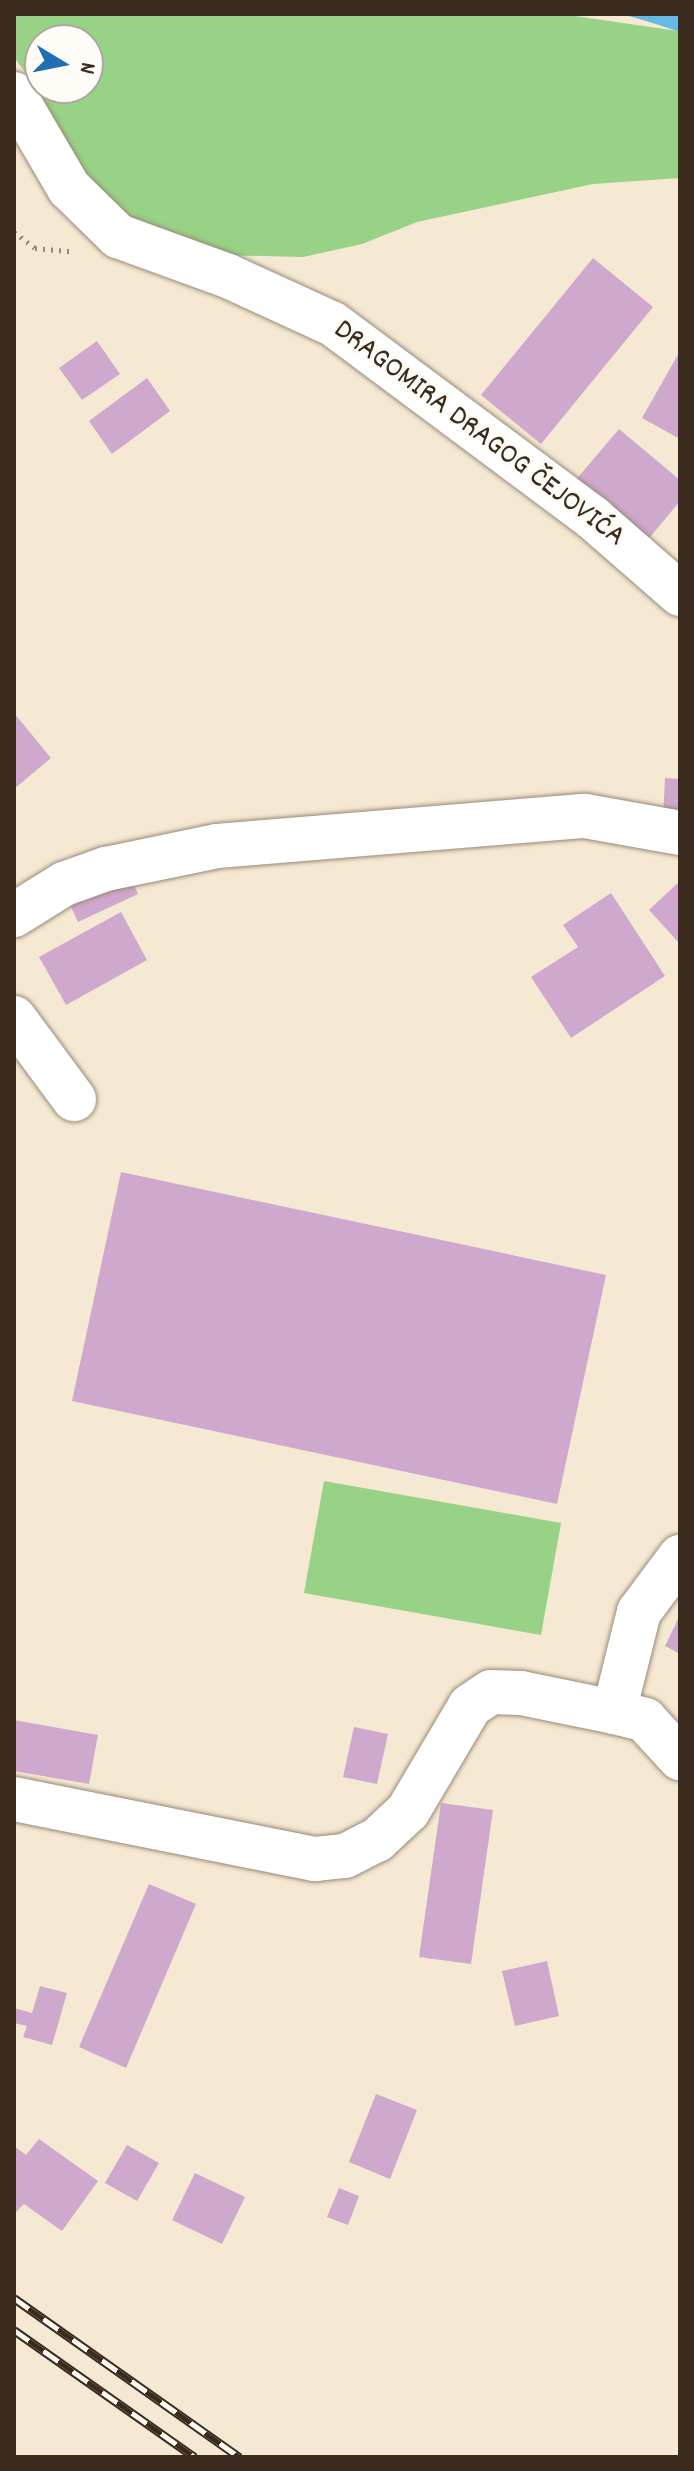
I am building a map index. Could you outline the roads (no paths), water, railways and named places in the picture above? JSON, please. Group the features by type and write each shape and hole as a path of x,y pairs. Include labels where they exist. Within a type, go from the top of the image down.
{"street":[{"name":"DRAGOMIRA DRAGOG ČEJOVIĆA","path":"14,94 69,188 118,236 228,276 333,324 674,575"},
{"path":"14,915 64,884 106,869 217,846 585,816 680,833"},
{"path":"14,1018 27,1058 74,1099"},
{"path":"614,1712 639,1612 680,1557"},
{"path":"14,1799 315,1859 345,1856 377,1840 408,1811 470,1706 491,1692 521,1693 645,1720 680,1758"}],"water":[{"path":"622,14 680,14 680,32 656,24"}],"railway":[{"path":"14,2298 239,2457"},
{"path":"14,2330 195,2457"}]}
